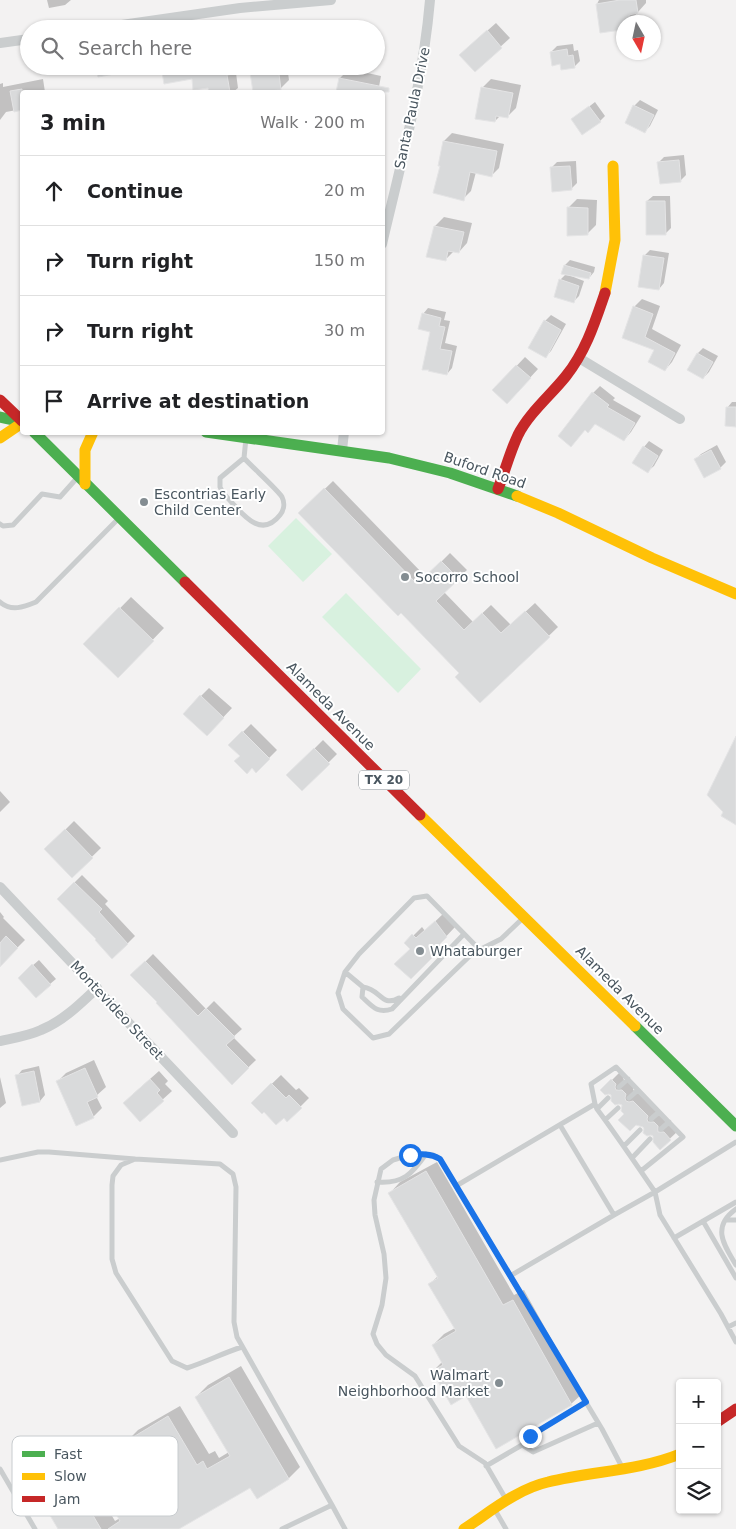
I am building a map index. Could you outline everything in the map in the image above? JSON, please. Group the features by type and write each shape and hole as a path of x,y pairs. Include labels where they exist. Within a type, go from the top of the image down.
{"street":[{"path":"157,20 240,8 331,0"},
{"name":"Santa Paula Drive","path":"385,231 427,40 430,0"},
{"path":"0,43 20,40"},
{"path":"498,489 518,436 525,424 542,406 579,358 591,334 612,261 615,240 613,166"},
{"path":"579,358 680,419"},
{"path":"0,400 20,420"},
{"path":"0,417 20,422"},
{"path":"0,438 20,423"},
{"name":"Alameda Avenue","path":"37,435 736,1126"},
{"path":"82,480 85,450 87,440 91,435"},
{"name":"Buford Road","path":"226,435 342,450 423,465 498,489 558,513 652,558 736,594"},
{"path":"342,450 344,435"},
{"name":"Montevideo Street","path":"0,887 233,1133"},
{"path":"0,1041 41,1030 59,1021 97,988"},
{"path":"721,1419 736,1409"},
{"path":"464,1529 520,1493 546,1482 660,1462 676,1456"}],"lane":[{"path":"244,458 282,497 284,507 282,514 272,524 262,526 252,523 223,493 220,487 220,478 244,458 246,438"},
{"path":"0,524 3,526 13,525 42,494 60,497 82,480"},
{"path":"0,602 4,606 18,609 36,602 119,518"},
{"path":"478,948 427,896 414,898 358,954 345,972 338,993 343,1009 373,1038 389,1034 478,948 481,949 500,939 524,917"},
{"path":"363,987 362,997 376,1010 384,1012 392,1009 464,934"},
{"path":"345,972 363,987 371,988 386,1001 391,1002 403,996"},
{"path":"640,1171 683,1137 616,1067 591,1084 596,1106 605,1120 624,1146 640,1171 655,1192 660,1215 736,1342"},
{"path":"619,1087 628,1079"},
{"path":"629,1098 638,1090"},
{"path":"456,1186 608,1098"},
{"path":"605,1120 618,1108"},
{"path":"651,1120 659,1112"},
{"path":"661,1129 669,1122"},
{"path":"560,1125 614,1215"},
{"path":"624,1146 640,1130"},
{"path":"632,1158 650,1139"},
{"path":"510,1276 655,1192 736,1142"},
{"path":"0,1160 38,1152 220,1164 233,1174 236,1187 234,1322 237,1337 345,1529"},
{"path":"377,1182 392,1183 414,1172 426,1154"},
{"path":"507,1502 486,1466 459,1446 415,1376 386,1355 377,1344 373,1334 382,1306 386,1278 384,1254 375,1215 374,1200 381,1170 393,1160 410,1155 426,1154 440,1159 586,1402 623,1468"},
{"path":"135,1159 121,1166 114,1176 112,1259 116,1273 172,1361 187,1368 201,1364 223,1352 242,1347"},
{"path":"674,1238 736,1202"},
{"path":"736,1209 730,1213 721,1229 721,1237 736,1265"},
{"path":"703,1220 736,1278"},
{"path":"726,1220 736,1220"},
{"path":"728,1327 736,1323"},
{"path":"486,1466 522,1445 530,1436 586,1402"},
{"path":"522,1445 533,1452 598,1423"},
{"path":"0,1469 12,1490"},
{"path":"282,1529 332,1505"},
{"path":"495,1509 506,1529"},
{"path":"27,1516 34,1529"}],"green space":[{"path":"296,518 332,554 303,582 268,546"},
{"path":"346,593 421,669 398,693 322,617"}],"building":[{"path":"620,0 636,0 638,13 616,15 616,31 600,33 596,4"},
{"path":"487,30 502,48 475,72 459,55"},
{"path":"567,49 568,56 573,55 575,68 561,70 560,64 552,66 550,52"},
{"path":"162,75 227,75 230,90 208,90 208,88 193,90 192,79 164,84"},
{"path":"250,75 279,75 281,90 253,90"},
{"path":"339,78 389,88 389,92 385,92 385,90 336,90"},
{"path":"481,87 513,93 508,118 496,116 495,122 475,119"},
{"path":"22,89 20,90 20,110 14,112 10,91"},
{"path":"633,105 654,115 645,133 625,123"},
{"path":"589,106 601,122 582,135 571,119"},
{"path":"443,141 497,151 492,177 470,172 464,201 433,193 440,166 438,166"},
{"path":"679,160 681,182 660,184 657,162"},
{"path":"570,166 572,190 552,192 550,167"},
{"path":"646,201 665,201 666,235 646,235"},
{"path":"567,207 588,208 588,235 567,236"},
{"path":"434,226 464,232 459,253 448,251 446,261 426,257"},
{"path":"643,255 664,258 659,290 638,287"},
{"path":"564,265 591,273 589,279 561,274"},
{"path":"559,279 579,286 574,303 554,297"},
{"path":"633,306 653,314 645,337 675,353 665,371 648,362 654,350 622,338"},
{"path":"422,313 441,318 439,326 445,327 440,349 452,351 447,375 422,370 430,332 418,329"},
{"path":"544,320 561,330 546,358 528,348"},
{"path":"697,353 713,362 703,379 687,370"},
{"path":"516,365 531,378 507,404 492,390"},
{"path":"592,392 609,405 607,407 635,423 624,441 595,424 588,433 585,430 571,447 558,436"},
{"path":"726,407 736,407 736,427 725,426"},
{"path":"643,446 658,456 648,473 632,463"},
{"path":"711,450 721,469 704,478 694,459"},
{"path":"324,488 417,584 441,561 459,579 436,601 464,630 482,613 501,633 525,611 550,637 480,703 455,677 459,673 401,613 398,616 298,513"},
{"path":"119,607 154,641 118,678 83,644"},
{"path":"200,695 224,718 207,736 183,714"},
{"path":"242,731 270,759 256,773 252,768 247,774 234,761 240,756 228,745"},
{"path":"736,736 736,825 721,816 723,812 707,795"},
{"path":"314,748 330,764 302,791 286,775"},
{"path":"65,829 93,858 72,878 44,849"},
{"path":"74,882 102,909 99,912 128,944 112,959 96,939 57,899"},
{"name":"Whataburger","path":"435,921 447,937 431,953 433,957 411,979 394,964 410,949 404,943 412,934 416,938"},
{"path":"6,936 18,948 0,967 0,943"},
{"path":"145,961 198,1016 206,1008 235,1037 226,1045 249,1068 232,1085 130,975"},
{"path":"32,964 51,985 36,998 18,978"},
{"path":"85,1068 98,1097 87,1102 94,1118 76,1126 56,1081"},
{"path":"34,1071 40,1102 22,1106 15,1075"},
{"path":"150,1079 160,1090 157,1093 164,1101 140,1122 123,1103"},
{"path":"611,1079 616,1084 616,1090 622,1090 626,1094 626,1101 633,1101 648,1116 648,1122 654,1122 658,1126 658,1132 664,1132 671,1140 660,1150 653,1142 653,1136 647,1136 643,1133 643,1127 636,1125 630,1131 618,1120 624,1114 621,1111 622,1105 615,1105 611,1101 611,1095 605,1095 600,1090"},
{"path":"271,1083 286,1098 289,1095 302,1108 287,1122 284,1118 276,1125 264,1112 262,1114 251,1103"},
{"name":"Walmart Neighborhood Market","path":"426,1171 503,1305 513,1300 572,1405 496,1449 466,1396 451,1405 432,1371 443,1365 432,1345 456,1331 428,1284 438,1278 388,1193"},
{"path":"229,1377 289,1479 257,1499 250,1488 179,1529 108,1529 120,1521 117,1516 178,1516 178,1436 135,1436 168,1416 197,1465 203,1461 207,1469 230,1456 195,1397"},
{"path":"50,1516 93,1516 101,1529 58,1529"}],"traffic: fast":[{"path":"0,417 20,422"},
{"path":"37,435 185,582"},
{"path":"227,435 389,458 450,473 517,496"},
{"path":"635,1026 736,1126"}],"traffic: slow":[{"path":"605,293 615,240 613,166"},
{"path":"0,438 20,424"},
{"path":"85,484 85,450 92,435"},
{"path":"517,496 736,594"},
{"path":"420,815 635,1026"},
{"path":"464,1529 515,1495 537,1485 565,1478 648,1464 676,1456"}],"traffic: jam":[{"path":"498,489 518,435 528,419 566,376 579,357 598,315 605,293"},
{"path":"0,400 20,419"},
{"path":"185,582 420,815"},
{"path":"721,1419 736,1409"}],"place":[{"name":"Escontrias Early Child Center","path":"144,502"},
{"name":"Socorro School","path":"405,577"},
{"name":"Whataburger","path":"420,951"},
{"name":"Walmart Neighborhood Market","path":"499,1383"}],"route":[{"path":"410,1155 426,1154 440,1159 586,1402 530,1436"}]}
